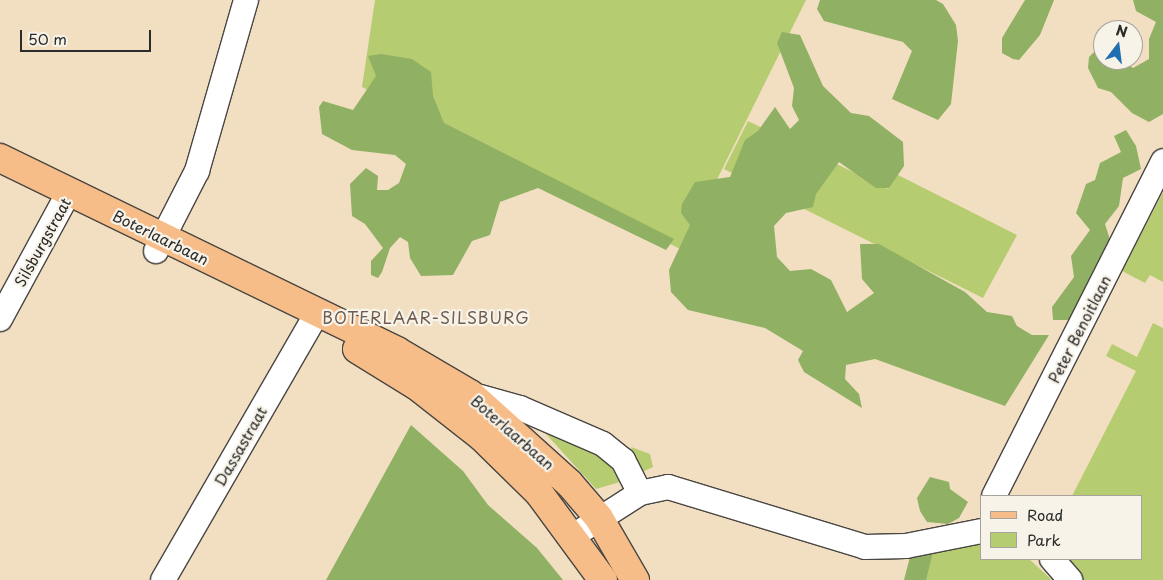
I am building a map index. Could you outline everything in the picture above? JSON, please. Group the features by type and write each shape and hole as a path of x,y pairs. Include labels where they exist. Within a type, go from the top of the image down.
{"main road":[{"name":"Boterlaarbaan","path":"0,158 66,198 470,394 531,444 599,518 635,580"},
{"name":"Boterlaarbaan","path":"0,175 66,198"},
{"name":"Boterlaarbaan","path":"313,319 417,386 482,437 539,493 573,536 603,580"}],"street":[{"path":"159,244 197,171 246,0"},
{"name":"Peter Benoitlaan","path":"995,495 1163,161"},
{"name":"Silsburgstraat","path":"0,319 66,198"},
{"name":"Dassastraat","path":"163,580 313,319"},
{"path":"470,394 520,408 603,444 623,460 640,493"},
{"path":"573,536 640,493 668,487 684,489 865,547 906,546 973,532 980,521"},
{"path":"1053,560 1070,580"}],"green space":[{"path":"375,0 806,0 682,250 362,87"},
{"path":"820,0 936,0 943,4 956,25 958,41 951,104 938,120 892,99 912,51 903,42 824,21 817,9"},
{"path":"1025,0 1054,0 1040,35 1019,60 1002,53 1002,38"},
{"path":"1133,0 1163,0 1163,114 1149,122 1132,113 1111,92 1098,88 1088,68 1089,57 1093,53 1093,70 1143,70 1143,62 1149,59 1149,39 1156,22 1136,11"},
{"path":"782,32 800,35 823,86 851,113 869,116 903,142 904,166 889,188 876,188 839,162 816,194 813,207 786,213 774,226 777,257 790,271 811,269 831,280 847,312 874,293 862,279 860,244 879,244 965,292 987,312 1012,316 1017,326 1032,335 1049,335 1005,406 875,359 846,365 845,379 859,394 862,408 804,372 798,360 803,351 765,328 688,310 671,292 669,270 690,225 681,213 682,204 695,182 730,177 745,140 758,131 775,107 790,129 799,120 792,106 794,88 777,43"},
{"path":"381,54 412,59 431,72 433,96 444,123 674,239 666,250 538,188 500,202 490,235 472,241 453,275 421,276 410,258 408,242 400,237 390,248 378,278 371,275 371,261 383,248 365,224 352,216 350,184 366,168 378,176 377,190 388,190 399,183 406,164 395,155 352,150 322,134 319,107 323,101 353,110 376,76 368,56"},
{"path":"748,121 888,189 896,174 1017,235 983,298 724,169"},
{"path":"1126,130 1136,146 1141,169 1123,178 1119,206 1105,224 1112,246 1078,313 1069,320 1053,320 1052,307 1074,277 1071,256 1090,230 1076,213 1086,184 1095,180 1100,163 1121,152 1114,136"},
{"path":"1163,192 1163,282 1150,275 1145,283 1122,271"},
{"path":"1153,323 1163,328 1163,580 1077,580 1062,560 1143,560 1143,495 1073,495 1136,371 1106,356 1112,344 1137,357"},
{"path":"411,425 463,471 488,505 537,548 563,580 326,580"},
{"path":"549,428 613,463 620,482 596,489 546,434"},
{"path":"631,447 650,454 653,467 640,473"},
{"path":"930,477 949,482 950,489 968,502 959,518 948,524 927,522 920,511 917,498"},
{"path":"980,540 980,560 1030,560 1052,580 920,580 922,553"},
{"path":"933,552 926,580 904,580 911,553"}],"district":[{"name":"BOTERLAAR-SILSBURG","path":"426,317"}]}
